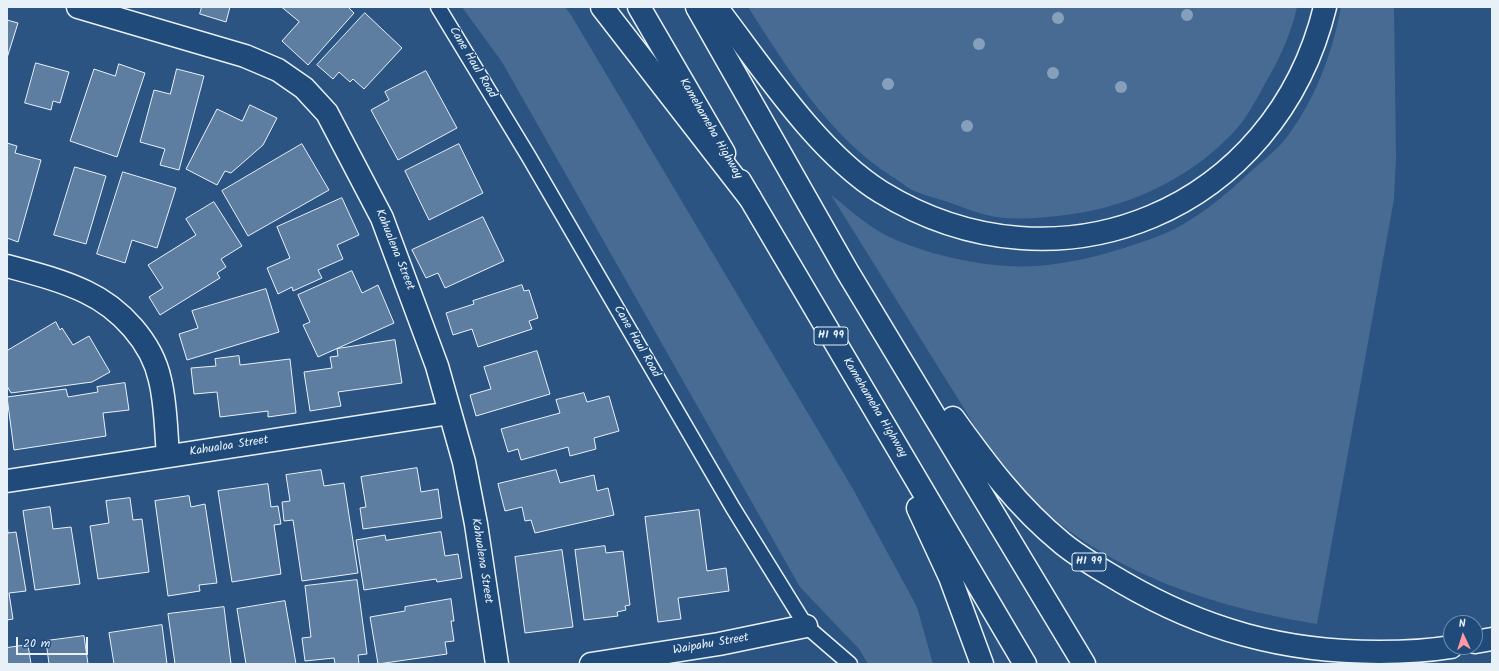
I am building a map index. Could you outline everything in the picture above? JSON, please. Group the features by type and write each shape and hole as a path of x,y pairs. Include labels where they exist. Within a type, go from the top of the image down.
{"main road":[{"name":"Kahualena Street","path":"78,7 245,56 278,70 304,88 327,113 382,218 437,366 464,462 476,524 497,664"},
{"path":"602,7 750,198"},
{"name":"Kamehameha Highway","path":"639,7 1025,664"},
{"name":"HI 99","path":"697,7 847,271 1004,487 1062,543 1099,569 1178,612 1218,628 1259,639 1308,648 1358,652 1406,652 1443,648"},
{"path":"716,7 777,88 819,139 847,167 880,191 914,211 954,226 998,237 1042,240 1081,237 1137,222 1188,200 1223,173 1252,146 1276,118 1292,92 1308,61 1318,34 1325,7"},
{"path":"7,266 49,278 86,292 114,310 135,329 151,353 160,380 168,456"},
{"path":"847,271 968,468 1084,664"},
{"path":"865,394 950,577 982,664"},
{"name":"Kahualoa Street","path":"7,481 450,413"},
{"name":"Waipahu Street","path":"591,664 719,644 806,626"}],"lane":[{"name":"Cane Haul Road","path":"438,7 529,156 733,508 806,626 850,664"}],"shaded area":[{"path":"462,7 565,7 571,15 853,489 917,607 933,664 868,664 859,649 800,587 502,62"},
{"path":"748,7 1297,7 1292,27 1280,55 1246,116 1231,135 1194,167 1151,191 1105,207 1081,213 1020,219 985,215 916,192 868,160 829,121 811,99 778,54"},
{"path":"1341,7 1394,7 1396,158 1394,199 1317,624 1277,617 1238,607 1199,596 1160,581 1124,564 1088,544 1055,520 1025,493 992,452 831,195 870,226 887,236 929,252 983,264 1002,266 1037,266 1059,263 1082,259 1155,238 1191,220 1208,208 1233,188 1283,142 1294,127 1313,95 1327,61"}],"building":[{"path":"202,7 230,7 226,22 200,14"},
{"path":"282,7 350,7 349,8 354,13 308,65 282,41 299,22"},
{"path":"365,13 402,48 364,89 353,79 350,82 339,72 333,79 317,65"},
{"path":"7,20 18,23 7,58"},
{"path":"36,63 69,72 60,103 53,101 51,110 25,103"},
{"path":"119,64 145,73 117,157 70,141 94,69 115,76"},
{"path":"177,69 204,76 179,170 160,165 165,149 140,142 154,90 170,94"},
{"path":"426,71 457,128 398,160 371,110 389,100 385,92"},
{"path":"250,105 277,118 263,145 231,173 225,171 217,185 186,169 217,109 242,121"},
{"path":"7,143 17,146 15,153 41,160 18,242 7,238"},
{"path":"302,144 329,190 248,236 222,191"},
{"path":"459,144 483,193 429,220 405,171"},
{"path":"75,167 106,176 86,244 54,235"},
{"path":"123,172 176,188 157,248 132,240 125,263 97,254"},
{"path":"342,198 359,235 337,245 343,259 318,270 322,278 293,291 292,287 278,294 267,268 290,258 277,227"},
{"path":"214,202 242,246 221,259 226,267 217,273 220,278 160,315 149,297 163,288 148,265 196,235 186,219"},
{"path":"483,217 504,261 445,288 438,273 426,278 412,250"},
{"path":"352,271 362,293 378,285 394,323 318,357 303,325 310,322 298,295"},
{"path":"522,285 524,291 529,290 538,318 529,321 532,329 478,347 472,329 453,335 446,313 474,304 473,301"},
{"path":"266,289 279,332 187,360 179,334 198,328 192,311"},
{"path":"56,322 60,330 62,328 73,345 89,336 110,372 92,382 11,393 7,386 7,351"},
{"path":"395,340 402,383 338,392 341,406 310,411 304,372 332,368 330,357 338,356 337,349"},
{"path":"537,351 550,394 476,416 470,395 491,389 484,367"},
{"path":"239,356 240,365 290,359 296,413 268,417 268,411 220,417 217,392 194,394 191,368 216,366 215,359"},
{"path":"125,383 129,410 103,413 106,436 14,450 7,397 66,389 68,397 98,392 97,387"},
{"path":"584,393 587,402 609,396 619,431 594,438 596,449 570,456 568,447 521,460 518,449 508,452 501,429 560,413 556,400"},
{"path":"417,468 421,492 438,489 442,518 363,529 360,508 366,507 361,477"},
{"path":"321,470 324,486 344,483 358,573 302,581 293,520 284,521 282,502 290,501 286,475"},
{"path":"556,470 560,483 594,475 597,491 608,488 614,515 535,533 531,520 525,521 522,507 505,511 498,484"},
{"path":"268,484 271,507 278,506 281,524 274,525 281,574 232,582 218,491"},
{"path":"189,496 191,507 205,504 217,583 199,585 200,591 168,596 155,501"},
{"path":"130,498 133,520 142,519 149,572 98,579 90,526 109,523 106,501"},
{"path":"50,507 53,529 71,527 80,584 35,590 23,511"},
{"path":"699,510 707,571 726,568 729,591 678,598 681,619 658,622 645,517"},
{"path":"7,524 8,533 16,532 26,591 9,593 13,619 7,620"},
{"path":"441,532 445,556 458,554 462,578 437,582 436,579 364,590 356,540 385,535 386,540"},
{"path":"605,546 606,553 623,551 630,605 625,606 626,610 617,612 618,616 584,620 575,550"},
{"path":"562,550 573,627 525,633 515,557"},
{"path":"357,580 367,654 358,655 359,664 335,664 334,658 305,661 302,638 311,637 305,586"},
{"path":"451,599 454,621 451,621 454,641 445,642 447,654 378,664 370,617 405,611 405,607"},
{"path":"285,601 296,664 246,664 237,609"},
{"path":"224,607 231,664 175,664 168,614"},
{"path":"162,625 167,664 114,664 109,633"},
{"path":"84,636 88,664 49,664 46,641"},
{"path":"28,645 31,664 7,664 7,648"}]}
